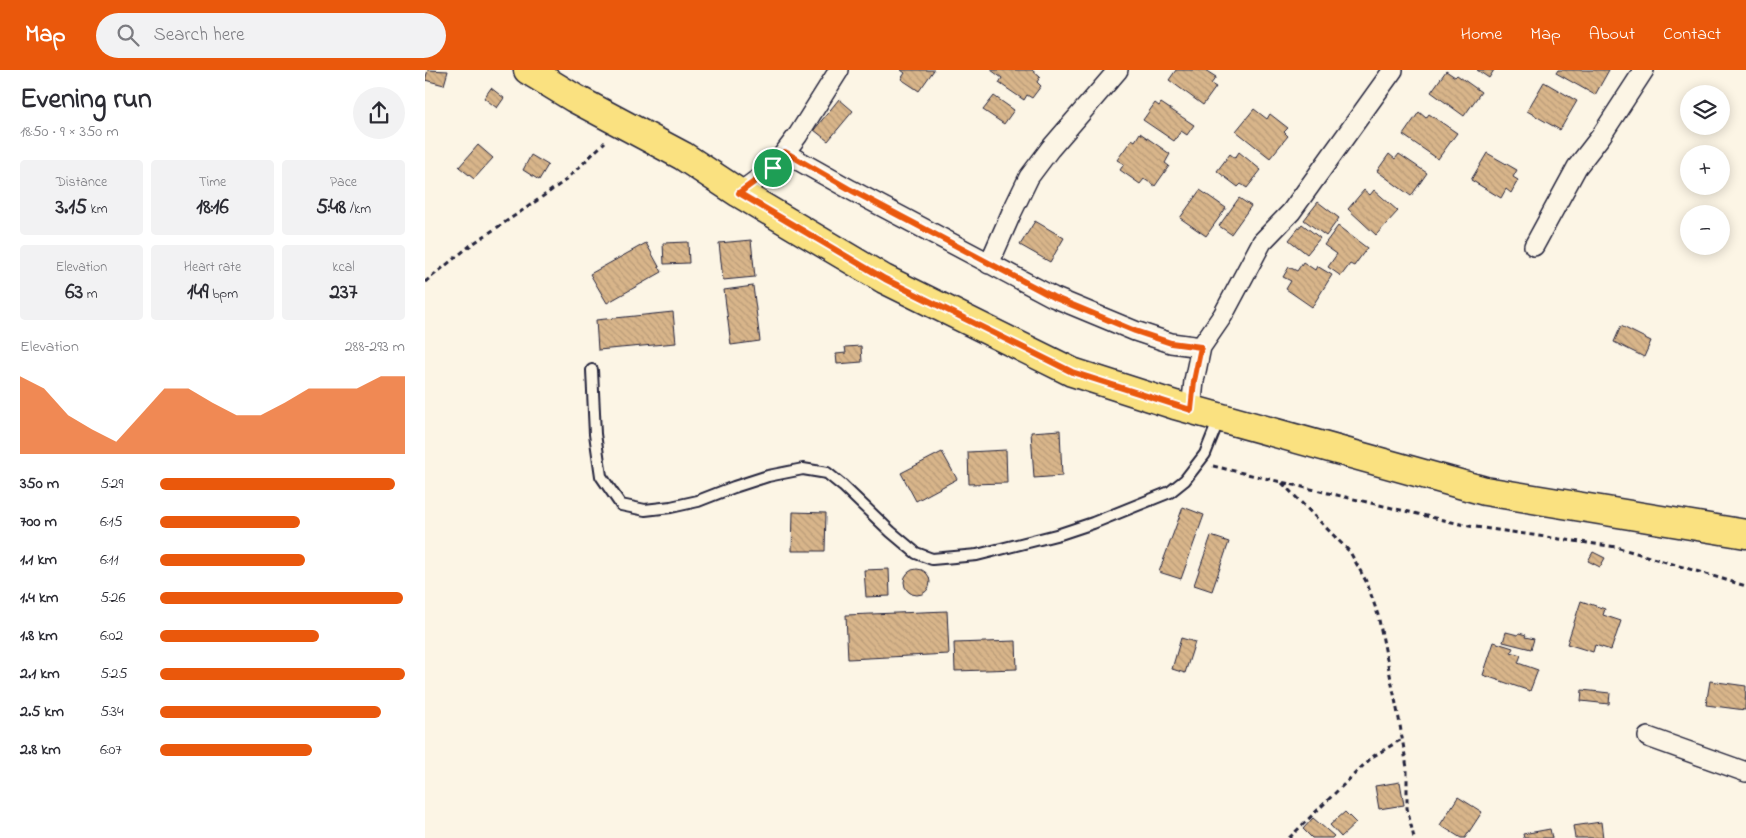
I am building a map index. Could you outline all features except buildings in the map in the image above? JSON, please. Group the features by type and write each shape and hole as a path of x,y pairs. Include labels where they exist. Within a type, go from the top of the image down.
{"main road":[{"path":"529,70 574,98 683,156 739,193 885,279 1072,372 1191,410 1485,491 1746,534"}],"street":[{"path":"739,193 773,168 798,135 839,70"},
{"path":"989,264 1029,177 1050,149 1118,70"},
{"path":"1191,410 1194,381 1201,347 1223,315 1262,242 1291,212 1360,113 1393,70"},
{"path":"1534,246 1577,167 1601,136 1644,70"},
{"path":"785,152 1053,297 1135,331 1171,343 1201,347"},
{"path":"1648,737 1746,772"}],"lane":[{"path":"592,370 595,434 601,476 621,505 645,510 671,507 698,501 768,476 803,469 827,473 891,532 916,552 932,559 977,555 1060,534 1170,492 1185,480 1199,463 1205,454 1220,418"}],"path":[{"path":"425,282 471,245 566,180 623,123"},
{"path":"1199,463 1469,526 1616,547 1746,586"},
{"path":"1282,483 1350,552 1367,583 1378,615 1402,739 1407,768 1407,808 1415,838"},
{"path":"1289,838 1372,757 1402,739"}],"route":[{"path":"785,152 851,190 1053,297 1135,331 1171,343 1201,347 1194,381 1191,410 1072,372 885,279 739,193 773,168 785,152"}]}
